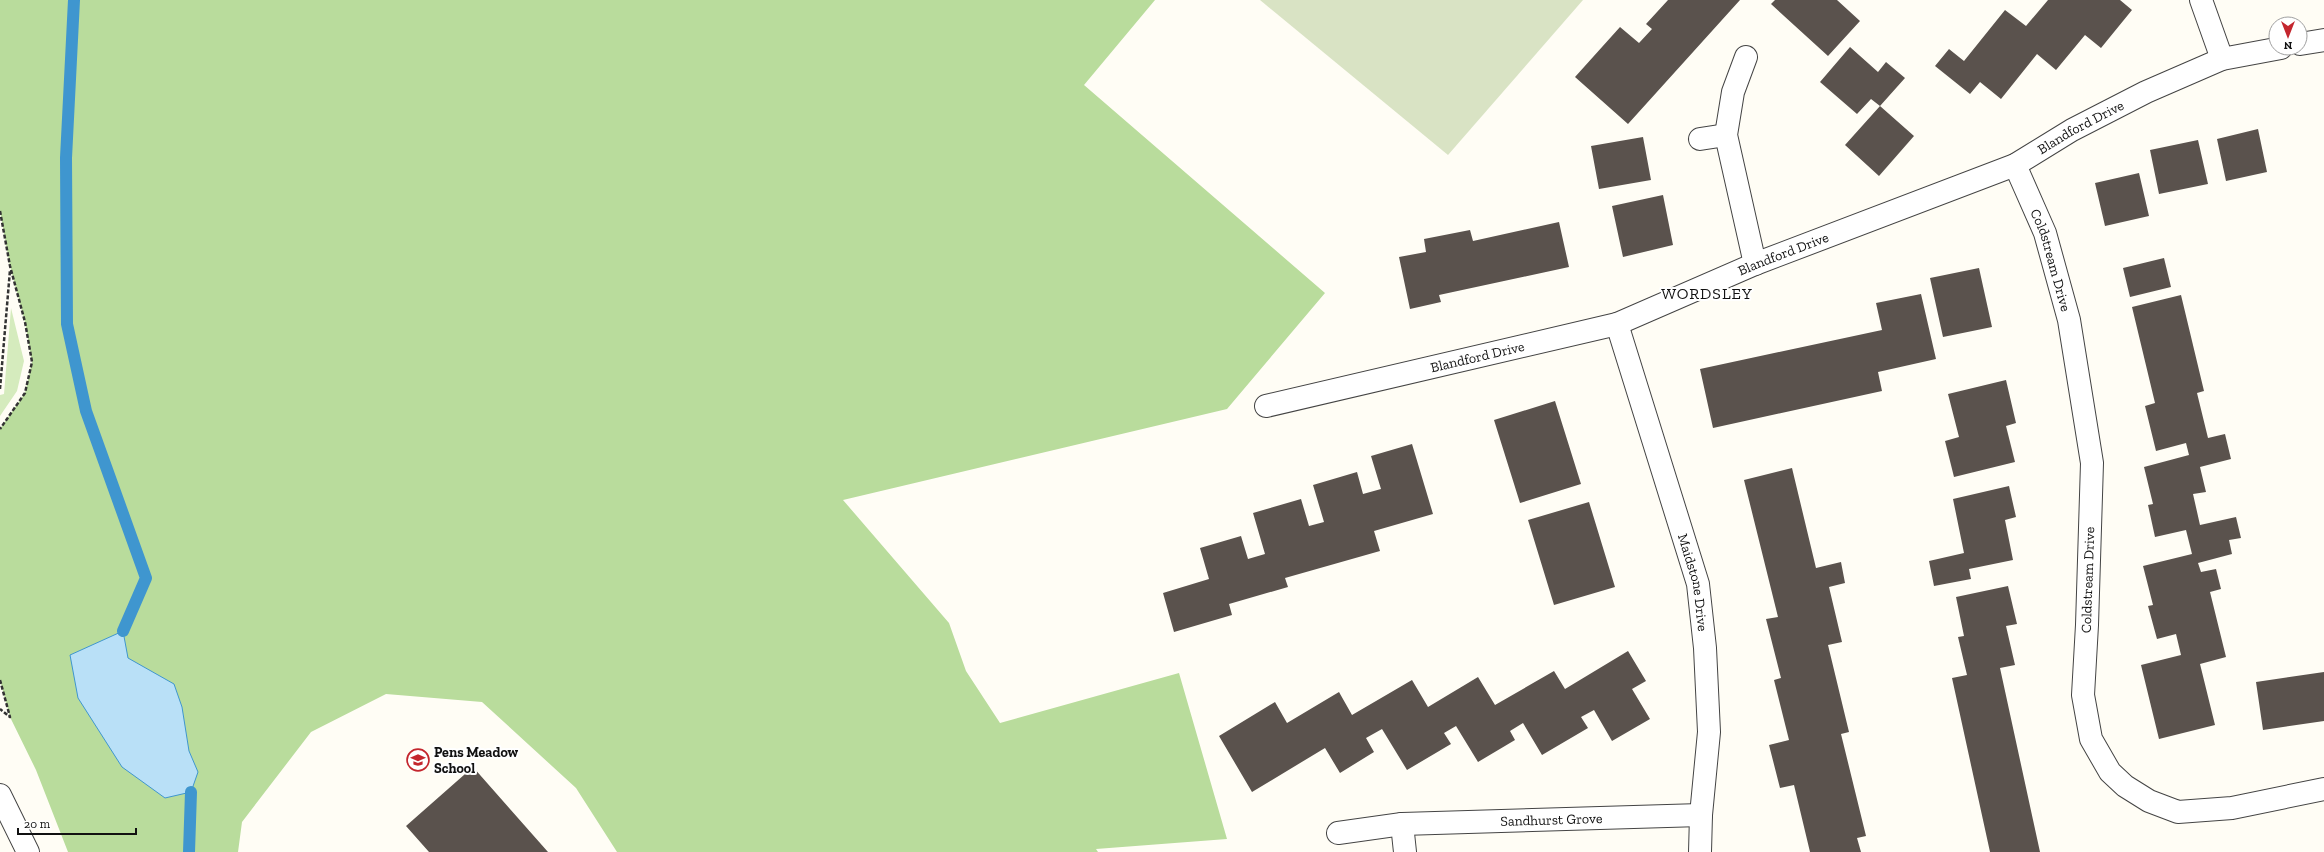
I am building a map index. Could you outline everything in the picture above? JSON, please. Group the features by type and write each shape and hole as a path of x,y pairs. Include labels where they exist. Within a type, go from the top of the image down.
{"street":[{"path":"2201,0 2222,59"},
{"path":"2308,43 2324,40"},
{"name":"Blandford Drive","path":"1266,406 1617,324 1756,264 2015,165 2072,130 2140,95 2222,59 2268,50"},
{"path":"1746,57 1733,92 1726,135 1756,264"},
{"path":"1700,139 1726,135"},
{"name":"Coldstream Drive","path":"2015,165 2045,233 2069,320 2092,463 2087,625 2083,695 2091,739 2110,772 2125,786 2149,801 2178,812 2232,808 2324,790"},
{"name":"Maidstone Drive","path":"1617,324 1698,584 1705,648 1709,732 1701,815 1700,852"},
{"path":"0,795 28,852"},
{"name":"Sandhurst Grove","path":"1338,833 1402,824 1701,815"},
{"path":"1402,824 1405,852"}],"path":[{"path":"0,211 10,266 25,322 32,362 25,393 0,429"},
{"path":"0,390 10,266"},
{"path":"0,680 10,717 0,709"}],"green space":[{"path":"0,0 1155,0 1084,85 1325,293 1227,409 843,500 949,623 966,671 1000,723 1179,673 1227,839 1096,849 1098,852 617,852 576,788 482,702 386,694 311,732 242,822 238,852 68,852 36,770 10,717 0,680 0,429 25,393 32,362 25,322 10,266 0,211"},
{"path":"1260,0 1583,0 1448,155"},
{"path":"11,308 24,361 17,391 0,416 0,395 4,394"}],"water":[{"path":"123,631 128,658 174,684 182,707 189,751 198,772 191,792 165,798 122,767 78,698 70,655"}],"building":[{"path":"1668,0 1740,0 1628,124 1575,77 1620,27 1639,43 1652,29 1646,24"},
{"path":"1775,0 1837,0 1860,21 1828,56 1771,4"},
{"path":"2048,0 2120,0 2132,10 2101,48 2085,35 2056,70 2037,54 2001,99 1980,82 1970,94 1935,66 1949,49 1964,61 2005,10 2026,26"},
{"path":"1850,47 1878,72 1886,62 1905,78 1880,106 1871,99 1857,114 1820,82"},
{"path":"1880,106 1914,136 1879,176 1845,145"},
{"path":"2258,129 2267,172 2226,181 2217,139"},
{"path":"1643,137 1651,180 1599,189 1591,146"},
{"path":"2198,140 2208,184 2159,194 2150,150"},
{"path":"2139,173 2149,216 2105,226 2095,183"},
{"path":"1663,195 1673,245 1623,257 1612,206"},
{"path":"1559,222 1569,267 1439,295 1441,302 1410,309 1399,257 1426,252 1424,239 1470,230 1473,241"},
{"path":"2164,258 2171,287 2130,297 2123,268"},
{"path":"1979,268 1992,327 1943,337 1930,278"},
{"path":"1921,294 1936,359 1878,372 1882,391 1713,428 1700,369 1882,330 1876,303"},
{"path":"2181,295 2204,391 2197,393 2208,438 2225,434 2231,459 2200,467 2206,492 2193,494 2200,525 2236,517 2241,538 2229,540 2232,554 2198,563 2201,572 2216,569 2221,589 2210,592 2226,657 2200,664 2215,725 2159,739 2141,665 2181,655 2176,634 2157,639 2148,606 2153,605 2143,566 2192,554 2186,530 2155,537 2148,505 2153,504 2144,467 2189,455 2186,443 2156,451 2145,406 2155,403 2132,307"},
{"path":"2006,380 2016,423 2006,426 2015,462 1954,477 1945,441 1959,437 1948,394"},
{"path":"1555,401 1581,484 1520,503 1494,420"},
{"path":"1412,444 1433,514 1374,531 1380,551 1285,578 1288,587 1229,604 1232,615 1174,632 1163,593 1209,579 1200,548 1241,536 1248,559 1265,554 1253,513 1301,499 1309,526 1324,522 1313,485 1357,472 1363,494 1381,489 1371,456"},
{"path":"1792,468 1816,568 1841,562 1845,583 1829,587 1842,642 1828,645 1849,732 1841,734 1866,836 1857,838 1861,852 1810,852 1794,785 1780,788 1769,745 1789,740 1774,680 1781,678 1766,619 1778,617 1744,480"},
{"path":"2009,486 2016,517 2005,520 2013,560 1969,569 1971,579 1934,586 1929,561 1964,553 1953,499"},
{"path":"1589,502 1615,587 1554,605 1528,520"},
{"path":"2008,586 2017,624 2006,626 2015,665 2000,668 2040,852 1990,852 1952,678 1967,675 1958,637 1964,636 1956,597"},
{"path":"1628,651 1646,681 1632,689 1650,719 1612,741 1594,710 1581,717 1588,728 1542,755 1523,723 1510,731 1515,740 1478,762 1456,726 1444,733 1451,744 1407,770 1382,729 1366,738 1374,752 1340,773 1325,748 1252,792 1219,736 1275,702 1287,723 1339,692 1352,715 1412,680 1428,707 1478,677 1495,705 1554,671 1565,689"},
{"path":"2324,672 2324,721 2263,730 2256,682"},
{"path":"473,767 548,852 429,852 406,826"}],"waterway":[{"path":"74,0 66,158 67,324 86,411 146,578 123,631"},
{"path":"189,852 191,792"}],"place":[{"name":"Pens Meadow School","path":"418,760"}],"district":[{"name":"WORDSLEY","path":"1707,293"}]}
